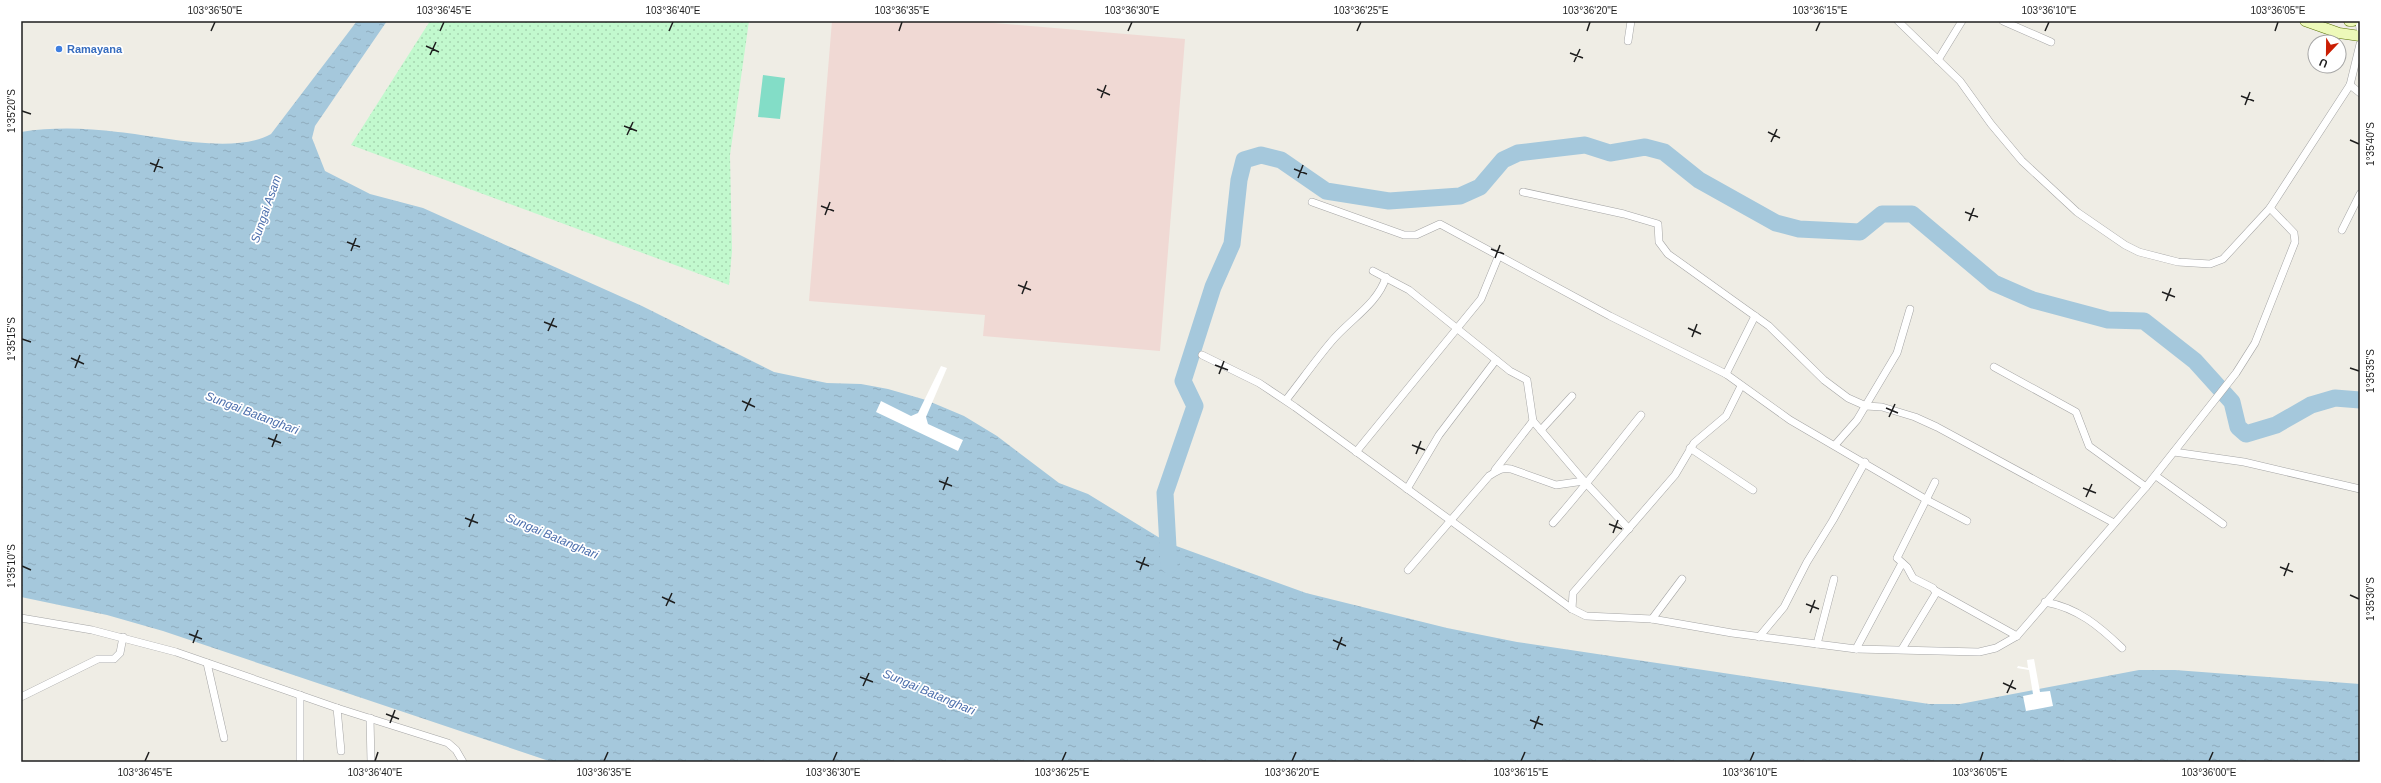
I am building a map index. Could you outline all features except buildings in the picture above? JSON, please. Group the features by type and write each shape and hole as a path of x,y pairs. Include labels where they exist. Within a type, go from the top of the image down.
{"main road":[{"path":"2305,21 2339,33 2360,36"}],"street":[{"path":"1628,41 1631,21"},
{"path":"1898,21 1960,81 1991,124 2022,161 2077,212 2125,245 2139,252 2178,262 2210,264 2223,260 2270,208 2350,85 2360,44"},
{"path":"1938,60 1962,21"},
{"path":"2002,21 2052,42"},
{"path":"2359,21 2360,29"},
{"path":"2350,85 2360,93"},
{"path":"1523,192 1624,214 1658,224 1659,242 1668,254 1755,316 1795,350 1835,390 1866,406 1882,408 1915,417 1937,427 2114,523"},
{"path":"2342,230 2360,194"},
{"path":"1312,202 1404,235 1416,235 1440,224 1500,255 1610,316 1726,374 1790,420 1865,462 1926,500 1968,521"},
{"path":"1202,355 1258,383 1286,400 1572,609 1586,616 1652,619 1759,637 1856,649 1979,652 1996,648 2017,636 2156,476 2205,410 2236,373 2255,344 2295,242 2294,233 2270,208"},
{"path":"1356,452 1481,299 1500,255"},
{"path":"1373,271 1408,290 1496,360 1527,380 1533,421 1586,483 1629,530"},
{"path":"1286,400 1332,340 1376,296 1384,286 1386,277"},
{"path":"1835,445 1858,420 1896,353 1910,310"},
{"path":"1726,374 1755,316"},
{"path":"1407,489 1439,435 1496,360"},
{"path":"1994,366 2076,412 2089,446 2146,487"},
{"path":"1572,609 1573,593 1675,475 1690,448 1699,438 1726,416 1741,386"},
{"path":"1541,430 1572,396"},
{"path":"1553,523 1641,414"},
{"path":"1408,570 1494,473 1533,421"},
{"path":"1690,448 1754,490"},
{"path":"2174,452 2244,462 2360,489"},
{"path":"1759,637 1784,607 1807,562 1833,520 1865,462"},
{"path":"1494,473 1504,468 1511,469 1556,486 1586,483"},
{"path":"2156,476 2224,524"},
{"path":"1935,482 1897,558 1907,566 1913,578 1934,588 1936,591 2017,636"},
{"path":"1856,649 1902,563"},
{"path":"1652,619 1682,579"},
{"path":"1817,644 1834,579"},
{"path":"1902,649 1936,591"},
{"path":"2045,602 2061,605 2085,617 2097,625 2122,648"},
{"path":"21,618 123,637 208,663 337,708 448,743 456,750 463,762"},
{"path":"21,697 98,659 114,659 120,653 123,637"},
{"path":"208,663 224,738"},
{"path":"300,695 300,762"},
{"path":"337,708 341,751"},
{"path":"370,718 371,762"}],"shaded area":[{"path":"832,21 971,21 1185,39 1160,351 983,336 985,315 809,301"}],"green space":[{"path":"430,21 749,21 730,155 732,251 729,285 351,145"},
{"path":"763,75 785,78 780,119 758,117"}],"water":[{"path":"357,21 387,21 315,126 312,138 325,171 370,194 423,208 642,306 774,372 827,383 861,384 888,389 926,400 964,416 997,436 1059,483 1088,494 1168,543 1306,593 1447,628 1517,642 1929,704 1960,704 2139,670 2175,670 2360,684 2360,762 552,762 163,631 107,615 21,597 21,132 45,129 82,129 217,144 256,140 271,134"}],"pier":[{"path":"941,366 947,368 926,417 928,424 963,440 958,451 876,412 881,401 911,416 918,413"},
{"path":"2034,659 2040,692 2050,691 2053,706 2026,711 2023,696 2033,694 2029,670 2017,668 2018,666 2028,668 2027,660"}],"waterway":[{"path":"1169,565 1165,493 1195,406 1183,381 1213,287 1232,244 1239,180 1244,160 1261,155 1281,160 1326,191 1389,201 1460,196 1480,187 1503,160 1518,153 1585,145 1610,153 1645,147 1664,152 1699,180 1776,223 1799,229 1860,232 1882,214 1912,214 1994,283 2033,300 2108,320 2144,321 2195,361 2232,402 2238,427 2246,434 2276,425 2311,405 2335,398 2360,400"}],"place":[{"name":"Ramayana","path":"59,49"}],"water label":[{"name":"Sungai Asam","path":"266,209"},
{"name":"Sungai Batanghari","path":"252,413"},
{"name":"Sungai Batanghari","path":"552,536"},
{"name":"Sungai Batanghari","path":"929,692"}]}
